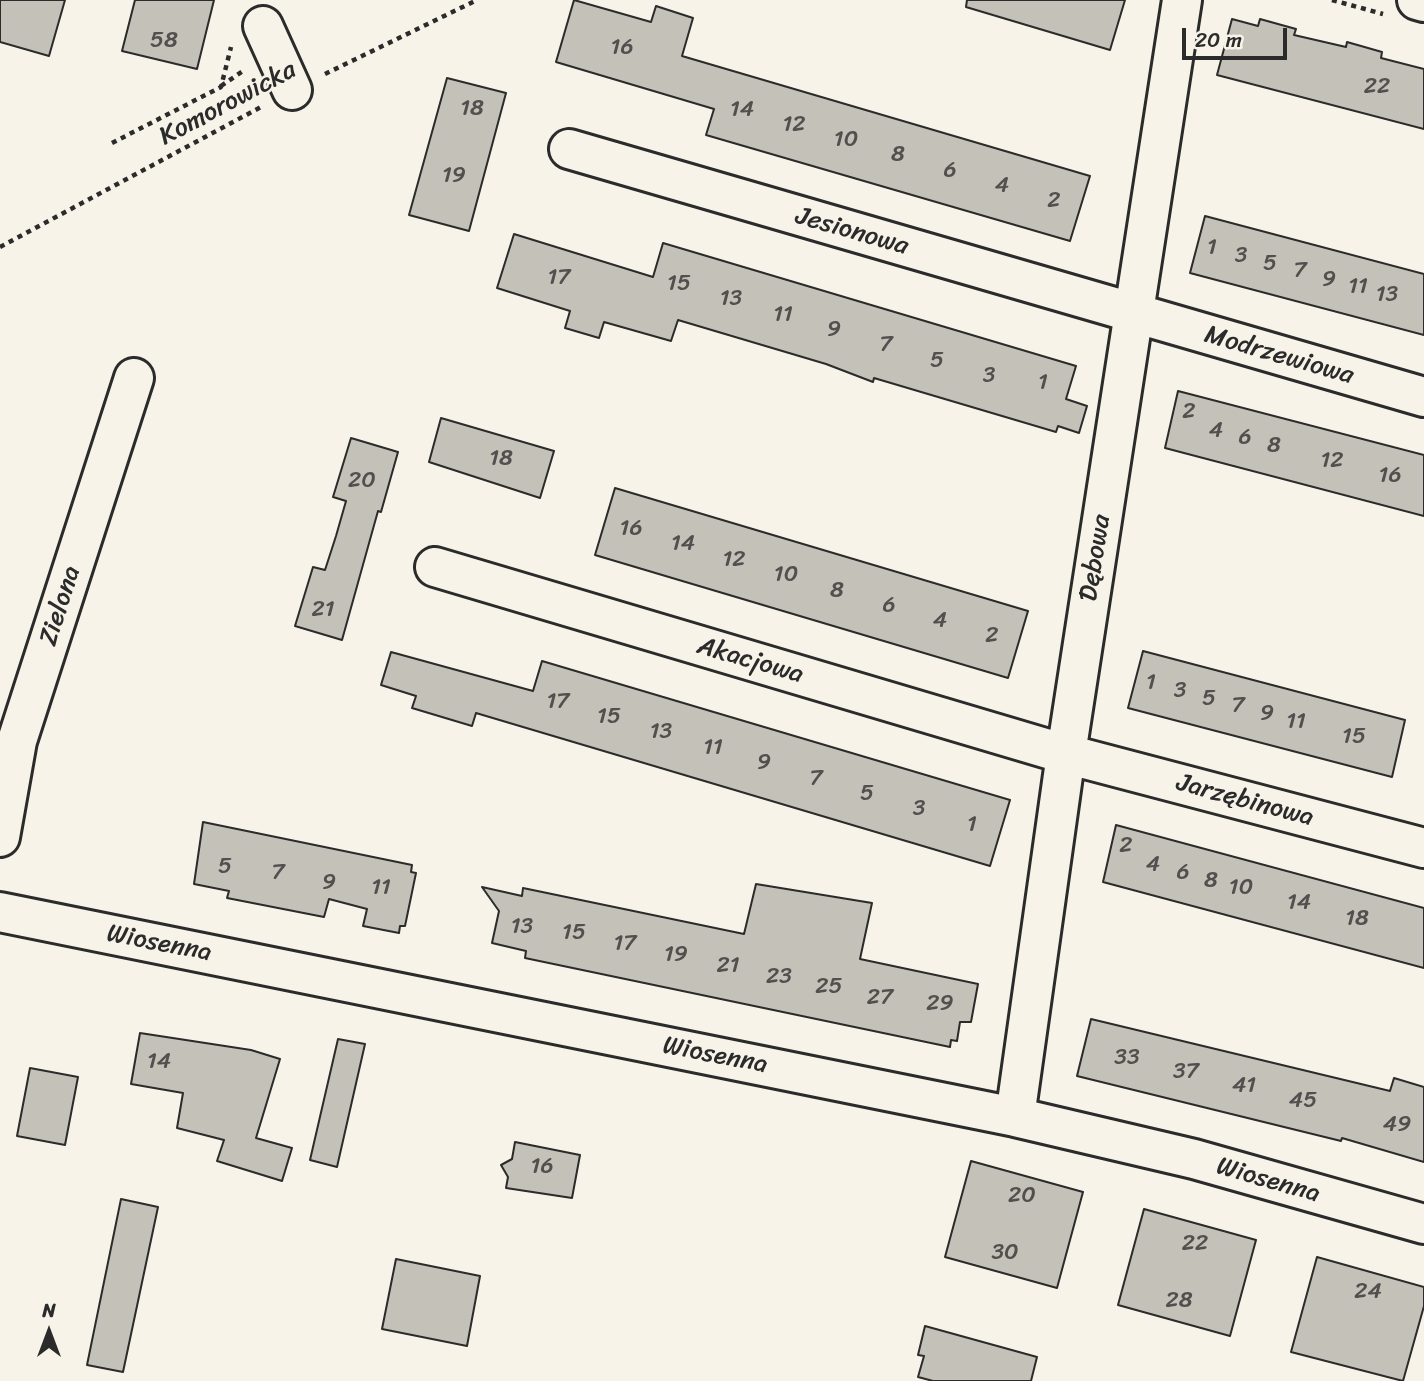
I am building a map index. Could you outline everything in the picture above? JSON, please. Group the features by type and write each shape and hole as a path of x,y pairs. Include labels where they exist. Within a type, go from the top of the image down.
{"street":[{"name":"Dębowa","path":"1015,1117 1066,754 1182,0"},
{"path":"1417,0 1424,2"},
{"path":"255,32 292,90"},
{"name":"Jesionowa","path":"569,149 1134,315"},
{"name":"Modrzewiowa","path":"1134,315 1424,397"},
{"name":"Zielona","path":"0,837 17,741 134,378"},
{"name":"Akacjowa","path":"435,567 1066,754"},
{"name":"Jarzębinowa","path":"1066,754 1424,848"},
{"name":"Wiosenna","path":"0,912 1015,1117 1194,1159 1424,1224"}],"path":[{"name":"Komorowicka","path":"0,247 292,90 477,0"},
{"path":"1332,0 1350,5"},
{"path":"221,87 255,32"},
{"path":"112,143 221,87 255,32"}],"building":[{"path":"0,0 65,0 49,56 0,42"},
{"path":"135,0 214,0 197,69 122,51"},
{"path":"574,0 651,22 656,6 693,18 682,56 1090,176 1070,241 706,135 714,109 556,62"},
{"path":"967,0 1125,0 1110,50 966,7"},
{"path":"1232,19 1258,26 1260,19 1296,29 1294,35 1346,47 1347,42 1382,52 1381,58 1424,69 1424,129 1217,75"},
{"path":"447,78 506,93 469,231 409,215"},
{"path":"1205,216 1424,274 1424,335 1190,273"},
{"path":"514,234 653,277 663,243 1076,366 1066,399 1087,406 1079,433 1058,426 1056,432 874,378 873,382 826,364 678,320 671,341 604,322 599,338 565,328 570,311 497,288"},
{"path":"1178,391 1424,455 1424,516 1165,448"},
{"path":"441,418 554,451 540,498 429,462"},
{"path":"351,438 398,452 381,512 378,511 342,640 295,626 313,567 325,570 336,536 346,501 333,497"},
{"path":"615,488 1028,611 1008,678 595,555"},
{"path":"1143,651 1405,720 1392,777 1128,708"},
{"path":"391,652 533,691 542,661 1010,800 990,866 476,713 472,726 412,708 416,696 381,685"},
{"path":"203,822 412,865 411,872 416,873 405,926 400,926 399,933 363,926 367,909 329,899 324,917 227,898 229,891 194,884"},
{"path":"1116,825 1424,908 1424,968 1103,882"},
{"path":"756,884 872,903 860,959 978,984 971,1022 960,1022 957,1041 951,1040 950,1047 525,958 526,951 492,943 499,911 482,887 522,896 523,888 744,934"},
{"path":"1091,1019 1390,1091 1394,1078 1424,1087 1424,1162 1342,1138 1341,1141 1077,1076"},
{"path":"140,1033 251,1050 280,1059 256,1138 292,1148 282,1181 217,1161 224,1140 177,1128 183,1093 131,1084"},
{"path":"338,1039 365,1044 337,1167 310,1160"},
{"path":"30,1068 78,1077 65,1145 17,1136"},
{"path":"515,1142 580,1155 572,1198 506,1188 508,1177 501,1165 512,1159"},
{"path":"971,1161 1083,1192 1057,1288 945,1257"},
{"path":"121,1199 158,1207 123,1372 87,1365"},
{"path":"1144,1209 1256,1240 1230,1336 1118,1305"},
{"path":"1317,1257 1424,1287 1424,1306 1403,1381 1291,1352"},
{"path":"396,1259 480,1276 467,1346 382,1329"},
{"path":"925,1326 1037,1357 1031,1381 933,1381 918,1377 924,1356 918,1355"}]}
